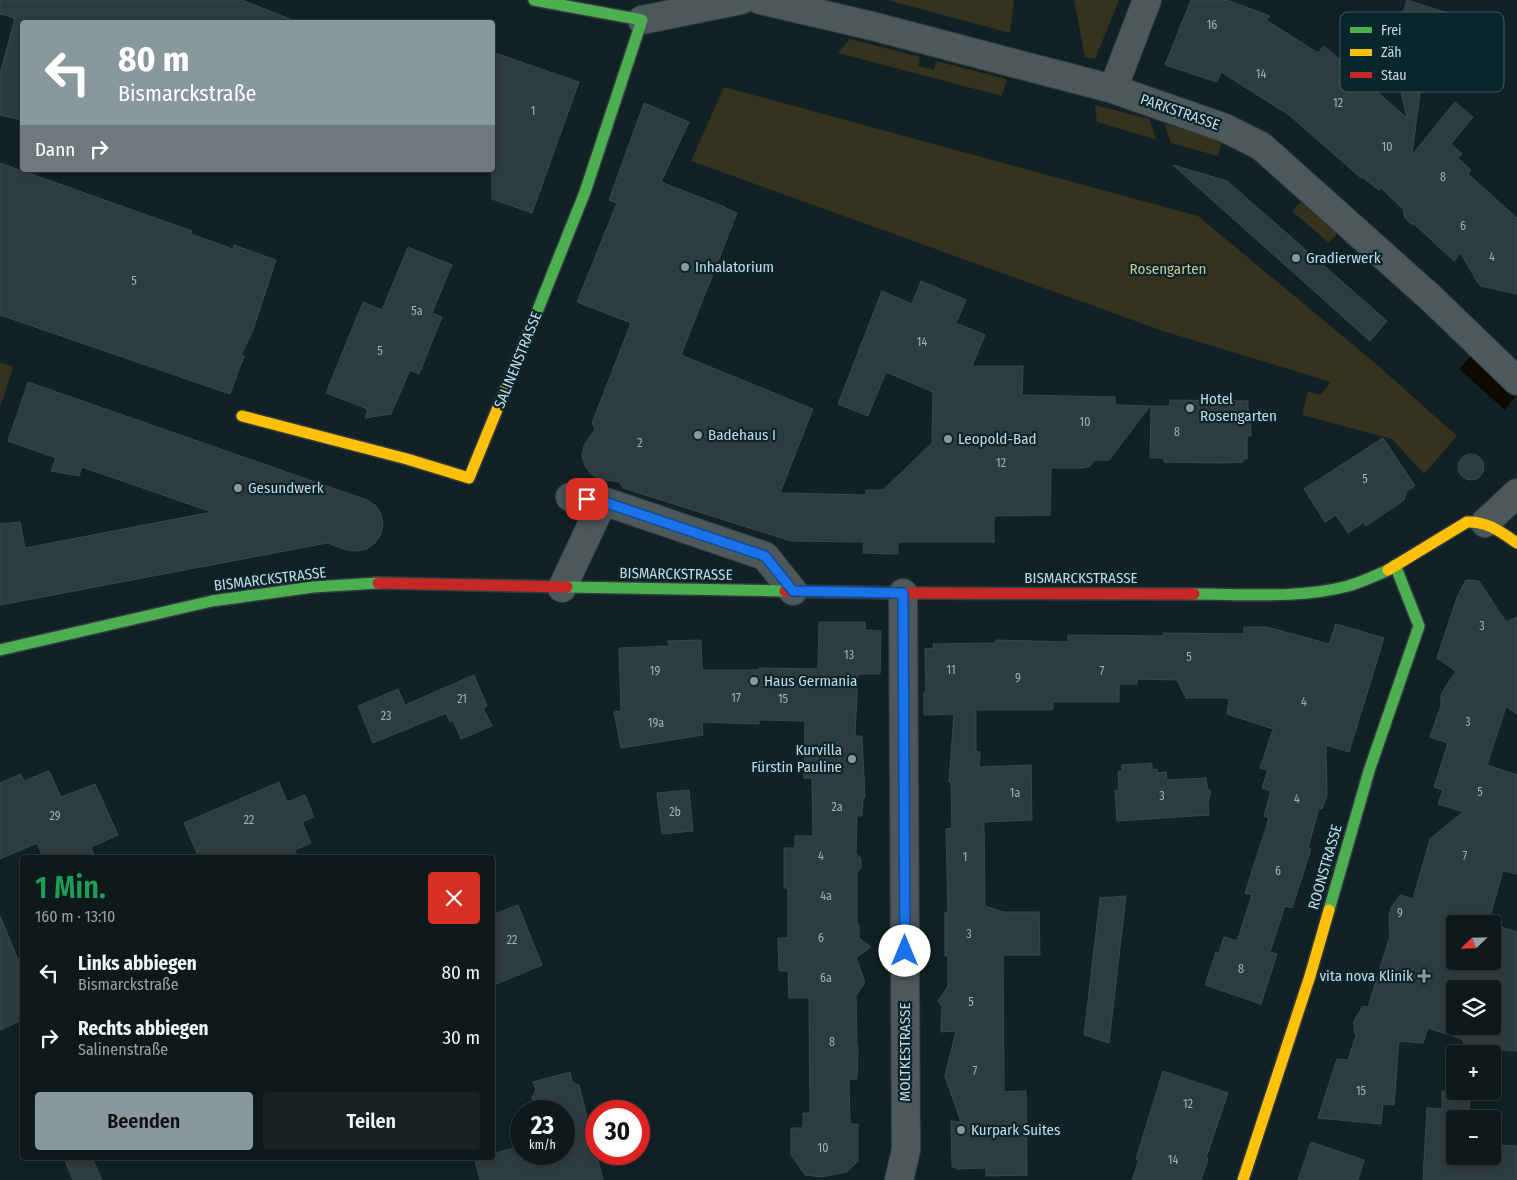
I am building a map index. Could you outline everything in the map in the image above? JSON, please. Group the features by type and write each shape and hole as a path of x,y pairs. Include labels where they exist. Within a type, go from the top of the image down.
{"main road":[{"path":"534,0 642,20"},
{"name":"SALINENSTRASSE","path":"242,416 407,459 469,478 585,192 642,20"},
{"name":"BISMARCKSTRASSE","path":"0,650 212,602 313,587 380,584 903,593 1285,594 1317,592 1357,583 1395,565 1467,522 1477,520 1485,523"},
{"path":"1485,523 1517,543"},
{"name":"ROONSTRASSE","path":"1243,1180 1310,976 1368,771 1420,626 1395,565"}],"street":[{"path":"642,20 740,0"},
{"name":"PARKSTRASSE","path":"760,0 872,26 1113,89 1225,128 1261,146 1432,299 1517,381"},
{"path":"1113,89 1147,0"},
{"path":"1485,523 1517,493"},
{"path":"570,497 604,502 765,556 793,591"},
{"path":"562,588 604,502"},
{"name":"MOLTKESTRASSE","path":"899,1180 906,1150 903,593"}],"green space":[{"path":"887,0 1014,0 1010,33"},
{"path":"1074,0 1119,0 1095,59 1085,57"},
{"path":"850,39 920,57 918,66 934,70 936,61 1007,79 1002,96 838,53"},
{"name":"Rosengarten","path":"724,87 1198,216 1375,363 1457,436 1424,474 1392,439 1302,415 1308,391 1320,395 1331,382 1163,331 691,161"},
{"path":"1095,105 1149,119 1157,140 1097,122"},
{"path":"1164,124 1222,140 1218,156 1171,143"},
{"path":"1301,202 1337,234 1329,243 1292,211"},
{"path":"0,362 13,367 0,408"}],"shaded area":[{"path":"1473,354 1517,394 1505,410 1459,369"}],"building":[{"path":"0,0 242,0 292,20 20,20 20,120 0,115 0,74 15,18 0,14"},
{"path":"1191,0 1227,0 1270,16 1266,20 1318,53 1324,46 1340,60 1340,92 1377,92 1407,118 1401,92 1420,92 1412,155 1455,102 1473,117 1451,144 1462,154 1458,158 1471,170 1468,174 1517,218 1517,294 1481,286 1461,253 1454,261 1404,217 1404,210 1381,188 1379,190 1361,178 1289,115 1221,72 1217,82 1165,65"},
{"path":"1407,0 1445,12 1403,12"},
{"path":"495,53 579,82 532,213 492,199 492,172 495,172"},
{"path":"644,103 689,122 661,182 737,213 681,355 813,409 780,493 866,495 866,490 883,490 932,443 933,392 886,372 868,416 838,404 882,291 912,304 921,281 966,300 956,323 985,335 972,366 1023,366 1022,395 1115,397 1115,405 1150,406 1109,460 1095,460 1090,466 1084,468 1051,468 1050,515 994,516 994,542 898,542 898,554 863,553 864,542 791,541 623,488 620,482 599,479 591,474 585,466 582,456 584,446 595,429 592,423 631,323 577,302 617,203 609,200"},
{"path":"0,163 20,170 20,172 25,172 192,231 191,234 233,249 234,245 276,260 253,330 241,355 244,356 230,394 0,315"},
{"path":"1173,165 1227,181 1387,321 1370,341"},
{"path":"408,247 452,265 432,313 442,317 419,374 410,370 391,414 365,418 368,409 326,393 363,302 382,310"},
{"name":"Gesundwerk","path":"28,382 367,500 376,506 381,514 383,524 381,534 375,543 367,549 357,551 347,550 327,543 0,605 0,524 20,522 25,548 212,512 82,467 79,476 51,471 56,458 8,441"},
{"path":"1170,400 1248,401 1251,436 1247,436 1247,459 1243,459 1243,462 1221,463 1164,462 1164,458 1150,458 1151,406 1170,406"},
{"path":"1383,438 1415,486 1406,492 1404,500 1366,526 1364,522 1348,533 1336,515 1325,522 1304,489"},
{"path":"1471,454 1481,457 1484,467 1481,477 1471,480 1461,477 1458,467 1461,457"},
{"path":"1466,580 1479,581 1506,622 1517,617 1517,714 1506,707 1487,765 1517,775 1517,874 1503,871 1490,915 1446,915 1446,970 1501,970 1501,927 1517,932 1517,1051 1501,1050 1501,1045 1465,1045 1462,1039 1450,1035 1501,1035 1501,980 1446,980 1446,1034 1428,1028 1423,1043 1399,1041 1394,1105 1383,1104 1381,1124 1318,1118 1337,1059 1348,1060 1356,1035 1354,1021 1363,1006 1368,1007 1390,936 1389,916 1391,908 1400,895 1413,899 1430,839 1463,812 1438,804 1443,790 1434,787 1448,743 1430,737 1441,705 1441,694 1456,671 1437,658 1458,595"},
{"path":"819,622 865,622 865,630 881,631 880,674 858,674 855,736 862,736 865,798 863,798 862,816 857,816 856,854 861,858 861,868 857,872 857,923 859,925 859,938 871,947 856,958 865,982 856,996 857,1079 849,1079 850,1124 858,1124 858,1161 847,1172 821,1177 805,1175 791,1155 791,1128 803,1128 803,1113 810,1113 809,998 789,998 788,971 779,971 778,938 788,938 788,888 784,888 784,848 795,848 795,836 813,836 812,778 804,778 805,721 759,720 759,724 702,722 703,735 621,748 614,712 621,711 619,648 670,646 667,641 701,640 702,670 759,670 759,668 818,669"},
{"path":"1336,624 1384,638 1349,752 1326,745 1327,795 1322,809 1319,808 1308,848 1311,849 1292,908 1285,906 1270,952 1277,954 1261,1004 1205,985 1216,952 1219,953 1224,937 1237,941 1252,895 1245,893 1269,818 1264,816 1271,791 1262,788 1268,770 1260,768 1273,729 1227,714 1229,698 1186,698 1177,680 1137,679 1137,684 1119,684 1119,702 1053,702 1053,709 976,710 976,751 980,752 979,767 1031,765 1032,820 984,822 985,906 1003,912 1039,912 1040,955 1003,955 1004,1092 1026,1091 1027,1175 986,1176 986,1168 956,1169 956,1167 952,1167 951,1121 961,1122 945,1076 956,1031 941,1032 942,1007 938,1001 948,986 948,956 945,956 945,912 948,912 946,829 952,828 951,782 949,782 954,714 924,715 924,692 926,692 925,649 934,648 933,644 996,643 996,640 1068,642 1068,635 1163,636 1163,633 1244,634 1244,627 1267,627 1329,644"},
{"path":"474,675 487,706 483,708 492,726 461,739 453,720 450,722 446,713 373,743 358,706 398,689 405,705"},
{"path":"1152,763 1152,770 1157,769 1157,773 1166,772 1167,780 1206,778 1207,787 1211,792 1208,801 1209,815 1117,821 1115,791 1119,790 1118,772 1122,771 1122,765"},
{"path":"49,771 61,797 95,784 118,835 91,847 94,855 42,855 37,843 0,859 0,783 21,774 24,781"},
{"path":"279,782 287,802 305,795 314,817 302,822 311,843 295,850 297,855 198,855 184,823"},
{"path":"689,790 693,831 662,834 657,793"},
{"path":"1126,896 1109,1043 1084,1035 1100,898"},
{"path":"518,905 542,965 495,985 495,914"},
{"path":"0,916 20,964 20,1021 0,1030"},
{"path":"1163,1071 1228,1093 1206,1158 1208,1159 1201,1180 1132,1180 1139,1160 1136,1159"},
{"path":"570,1072 572,1082 579,1085 585,1109 585,1165 599,1165 603,1180 480,1180 475,1160 495,1160 495,1154 510,1149 510,1165 575,1165 575,1100 533,1100 532,1097 536,1090 533,1082"},
{"path":"1442,1091 1446,1091 1446,1100 1470,1100 1469,1110 1446,1110 1446,1165 1501,1165 1501,1145 1517,1146 1517,1180 1423,1180 1427,1108 1442,1109"},
{"path":"1311,1142 1364,1160 1358,1180 1298,1180"},
{"path":"65,1160 93,1160 102,1180 73,1180"}],"traffic: fast":[{"path":"534,0 642,20 585,192 535,317"},
{"path":"1329,910 1369,771 1419,626 1395,565"},
{"path":"1194,594 1272,595 1310,593 1348,586 1388,570"},
{"path":"0,650 212,601 313,587 378,583"},
{"path":"567,587 785,591"}],"traffic: slow":[{"path":"242,416 407,459 469,478 535,317"},
{"path":"1388,570 1467,522 1487,525 1517,543"},
{"path":"1243,1180 1310,976 1329,910"}],"traffic: jam":[{"path":"378,583 567,587"},
{"path":"785,591 1194,594"}],"place":[{"name":"Gradierwerk","path":"1296,258"},
{"name":"Inhalatorium","path":"685,267"},
{"name":"Hotel Rosengarten","path":"1190,408"},
{"name":"Badehaus I","path":"698,435"},
{"name":"Leopold-Bad","path":"948,439"},
{"name":"Gesundwerk","path":"238,488"},
{"name":"Haus Germania","path":"754,681"},
{"name":"Kurvilla Fürstin Pauline","path":"852,759"},
{"name":"vita nova Klinik","path":"1424,976"},
{"name":"Kurpark Suites","path":"961,1130"}],"route":[{"path":"587,499 604,502 765,556 793,591 903,593 905,951"}]}
